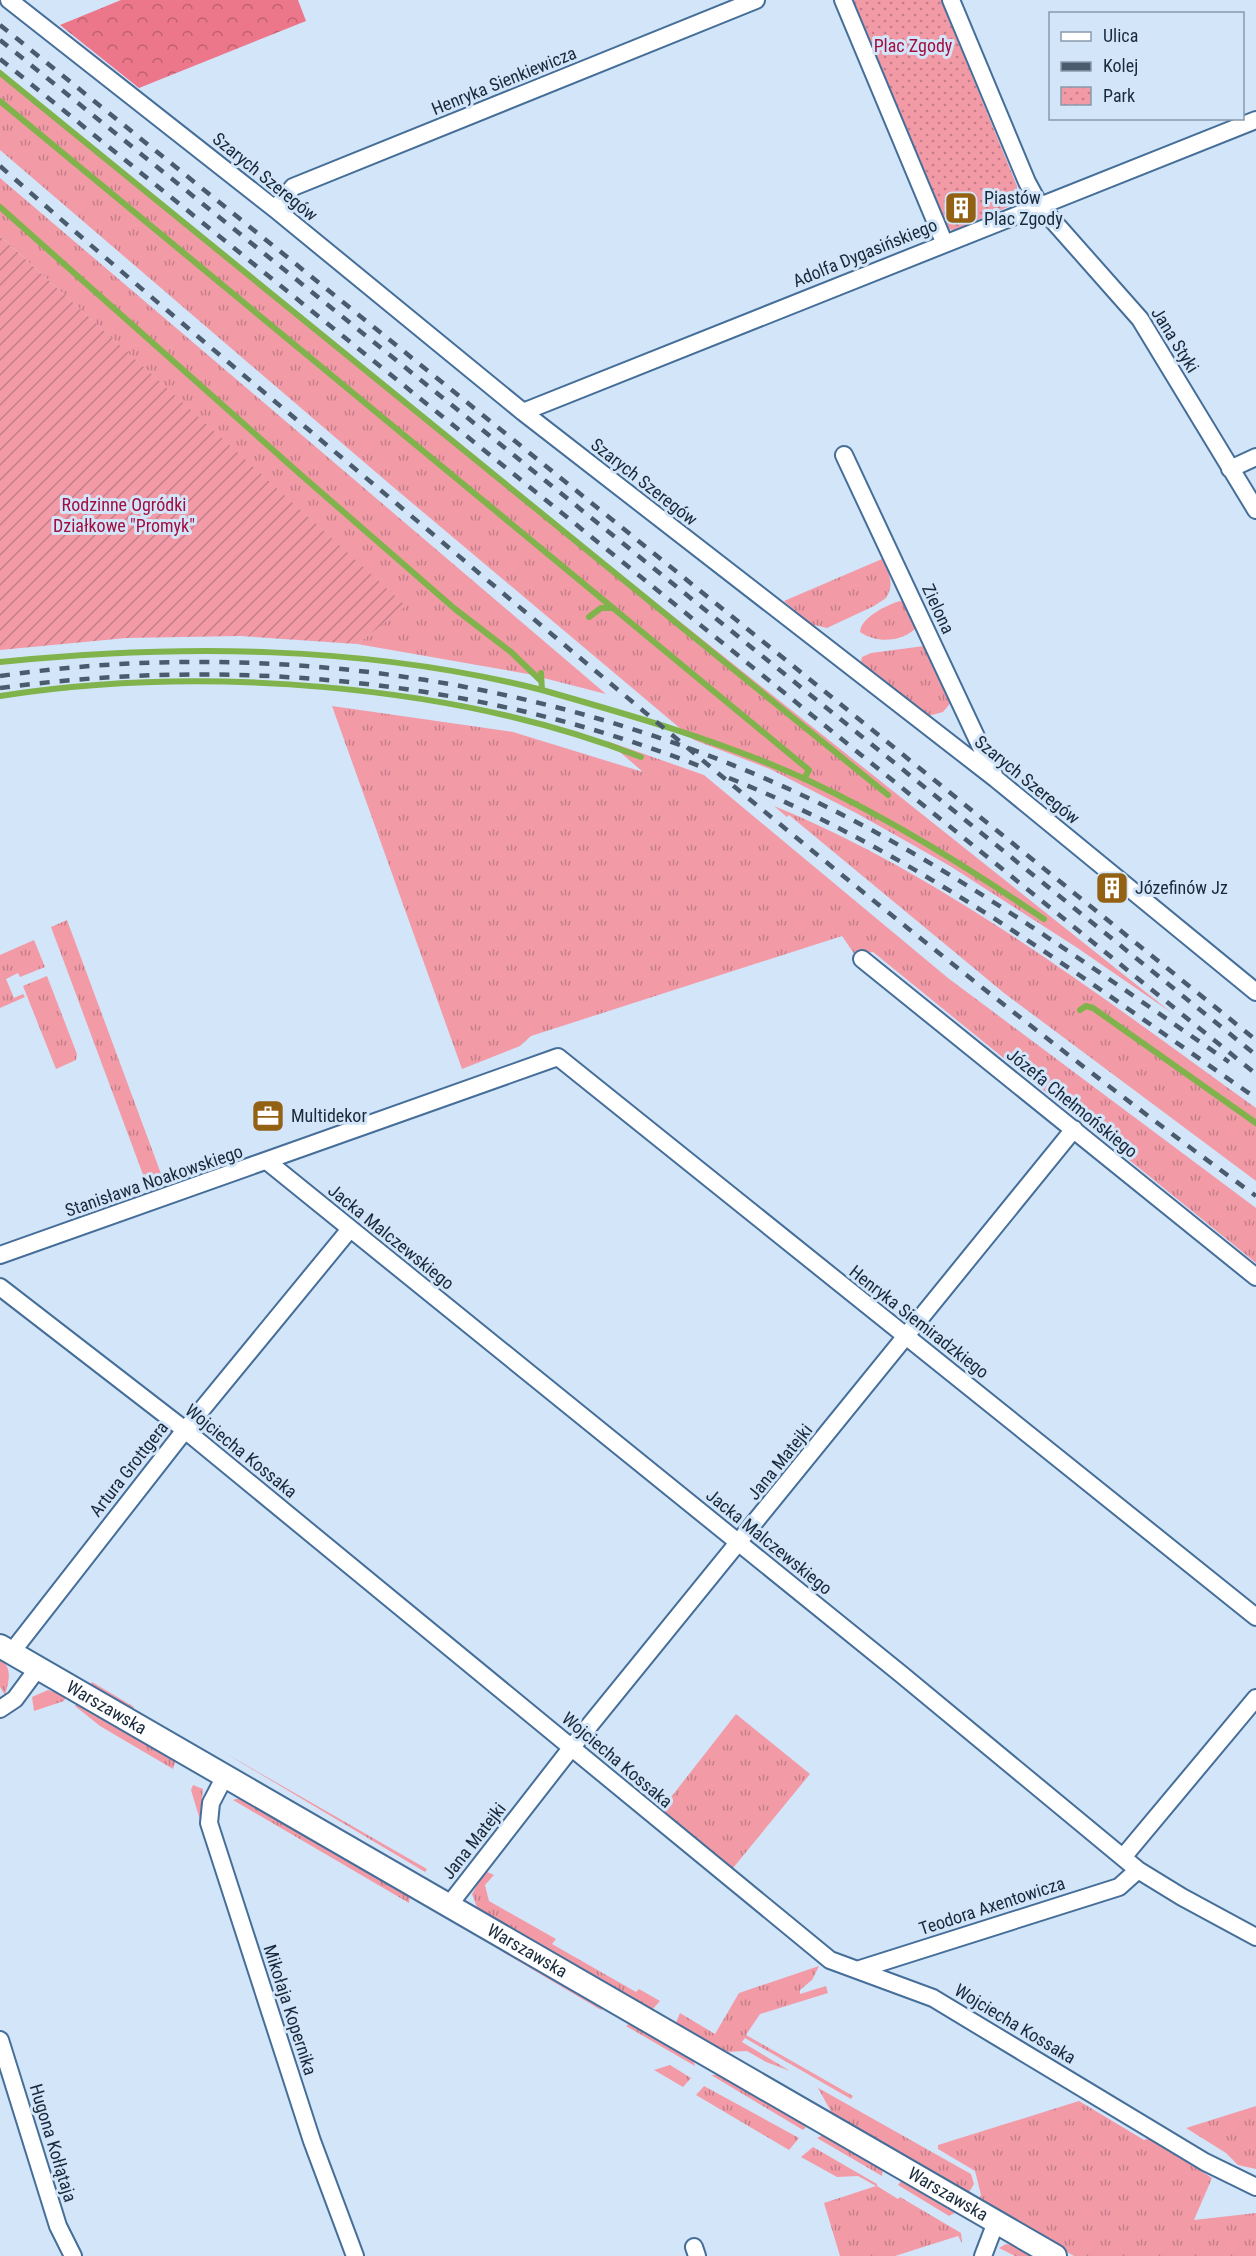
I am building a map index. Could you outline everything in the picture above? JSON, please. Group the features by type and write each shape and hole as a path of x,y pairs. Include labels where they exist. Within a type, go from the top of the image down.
{"street":[{"name":"Szarych Szeregów","path":"9,0 275,209 523,412 996,778 1256,992"},
{"name":"Henryka Sienkiewicza","path":"275,209 293,187 756,0"},
{"path":"843,0 944,242"},
{"path":"951,0 1027,182 1040,206"},
{"name":"Adolfa Dygasińskiego","path":"523,412 944,242 1256,120"},
{"name":"Jana Styki","path":"1040,206 1140,319 1256,510"},
{"name":"Zielona","path":"844,455 996,778"},
{"path":"1230,469 1256,458"},
{"name":"Józefa Chełmońskiego","path":"862,959 1256,1277"},
{"name":"Stanisława Noakowskiego","path":"0,1256 558,1057"},
{"name":"Henryka Siemiradzkiego","path":"558,1057 1256,1617"},
{"name":"Jana Matejki","path":"449,1905 572,1747 1074,1129"},
{"name":"Jacka Malczewskiego","path":"268,1162 739,1542 1124,1856 1138,1870 1182,1897 1256,1936"},
{"name":"Artura Grottgera","path":"5,1649 350,1229"},
{"name":"Wojciecha Kossaka","path":"0,1287 185,1430 572,1747 787,1927 830,1960 853,1971 873,1974 933,1998 1205,2162 1256,2187"},
{"name":"Warszawska","path":"5,1649 1055,2256"},
{"path":"0,1709 15,1699 38,1668"},
{"path":"1124,1856 1256,1698"},
{"name":"Mikołaja Kopernika","path":"225,1776 211,1803 209,1822 312,2141 356,2256"},
{"name":"Teodora Axentowicza","path":"853,1971 1119,1887 1138,1870"},
{"name":"Hugona Kołłątaja","path":"0,2040 58,2226 73,2256"},
{"path":"983,2256 996,2222"}],"green space":[{"path":"121,0 298,0 306,21 139,88 60,25"},
{"name":"Plac Zgody","path":"846,0 941,0 1017,186 1017,203 954,230 946,229"},
{"path":"0,73 585,546 1172,1013 1076,947 950,866 858,814 770,769 694,740 392,486 0,150"},
{"path":"0,178 606,694 528,674 357,644 405,606 0,236"},
{"name":"Rodzinne Ogródki Działkowe \"Promyk\"","path":"0,236 406,606 357,644 240,636 126,638 0,650"},
{"path":"882,559 891,583 886,598 827,628 810,624 784,601"},
{"path":"900,601 909,604 917,627 911,632 905,636 882,640 860,632 865,621 870,617"},
{"path":"929,647 953,700 943,712 928,716 864,669 861,662 862,657 871,653"},
{"path":"332,706 513,732 643,772 607,741 704,775 948,978 1256,1208 1256,1263 873,952 855,955 842,936 531,1036 520,1046 462,1069"},
{"path":"774,806 837,834 900,867 962,904 1083,984 1256,1108 1256,1181 1004,993 789,815 787,817"},
{"path":"67,920 165,1185 156,1188 145,1180 51,927"},
{"path":"34,940 45,967 20,977 18,973 6,979 14,998 23,994 25,997 0,1008 0,955"},
{"path":"47,976 77,1054 76,1060 56,1069 23,986"},
{"path":"0,1658 8,1671 9,1680 5,1695 0,1687"},
{"path":"92,1682 134,1707 132,1710 90,1686"},
{"path":"48,1690 66,1696 64,1701 34,1711 32,1697"},
{"path":"77,1703 176,1760 173,1769 100,1726 75,1706"},
{"path":"736,1714 810,1774 733,1868 661,1810"},
{"path":"225,1753 427,1869 425,1872"},
{"path":"193,1785 203,1789 200,1820 191,1790"},
{"path":"244,1799 410,1895 409,1903 233,1800"},
{"path":"485,1871 494,1875 485,1885 489,1901 556,1939 552,1944 636,1992 639,1989 660,2001 651,2011 478,1910 472,1894"},
{"path":"503,1952 509,1952 602,2009 601,2010"},
{"path":"819,1966 812,1980 800,1990 800,1994 826,1986 828,1993 760,2014 746,2035 853,2096 851,2099 745,2038 742,2042 790,2071 766,2062 747,2051 724,2052 675,2025 680,2013 715,2034 739,1993"},
{"path":"630,2023 693,2060 695,2066 626,2026"},
{"path":"670,2065 691,2078 683,2087 654,2070"},
{"path":"711,2075 721,2075 806,2127 803,2130"},
{"path":"813,2085 971,2174 974,2184 968,2194 833,2115 818,2088"},
{"path":"704,2086 799,2138 789,2150 696,2095"},
{"path":"1079,2101 1144,2140 1151,2138 1212,2178 1194,2220 1256,2213 1256,2256 1074,2256 978,2200 981,2195 975,2171 938,2149 938,2145"},
{"path":"1256,2106 1256,2169 1238,2165 1226,2153 1186,2128"},
{"path":"823,2135 883,2169 882,2176 817,2138"},
{"path":"813,2147 877,2184 898,2199 900,2197 961,2233 962,2243 958,2236 895,2256 840,2256 824,2203 876,2186 858,2176 837,2177 801,2157"},
{"path":"902,2180 957,2212 949,2216 898,2185"},
{"path":"1006,2244 1016,2246 1033,2256 1015,2256 999,2248"}],"waterway":[{"path":"0,73 888,795"},
{"path":"0,101 809,770 804,779"},
{"path":"0,207 300,474 455,609 511,652 541,681"},
{"path":"589,617 601,608 612,608"},
{"path":"0,662 136,652 272,652 408,664 475,675 542,690 541,673"},
{"path":"0,696 77,687 158,682 241,682 325,687 408,697 489,712 567,732 641,757"},
{"path":"542,690 708,741 805,779 927,844 1044,919"},
{"path":"1080,1010 1086,1006 1093,1008 1256,1123"}],"railway":[{"path":"0,25 1256,1040"},
{"path":"0,40 1256,1055"},
{"path":"0,59 1256,1074"},
{"path":"0,166 232,366 758,806 1054,1044 1256,1196"},
{"path":"0,676 112,664 226,662 339,669 451,684 562,709 670,742 776,783 877,833 923,859 1056,943 1229,1062"},
{"path":"0,688 89,679 179,675 269,676 359,683 448,696 536,714 622,739 707,769"},
{"path":"729,778 800,809 936,882 1065,966 1256,1098"}],"place":[{"name":"Piastów Plac Zgody","path":"961,208"},
{"name":"Józefinów Jz","path":"1112,888"},
{"name":"Multidekor","path":"268,1116"}]}
